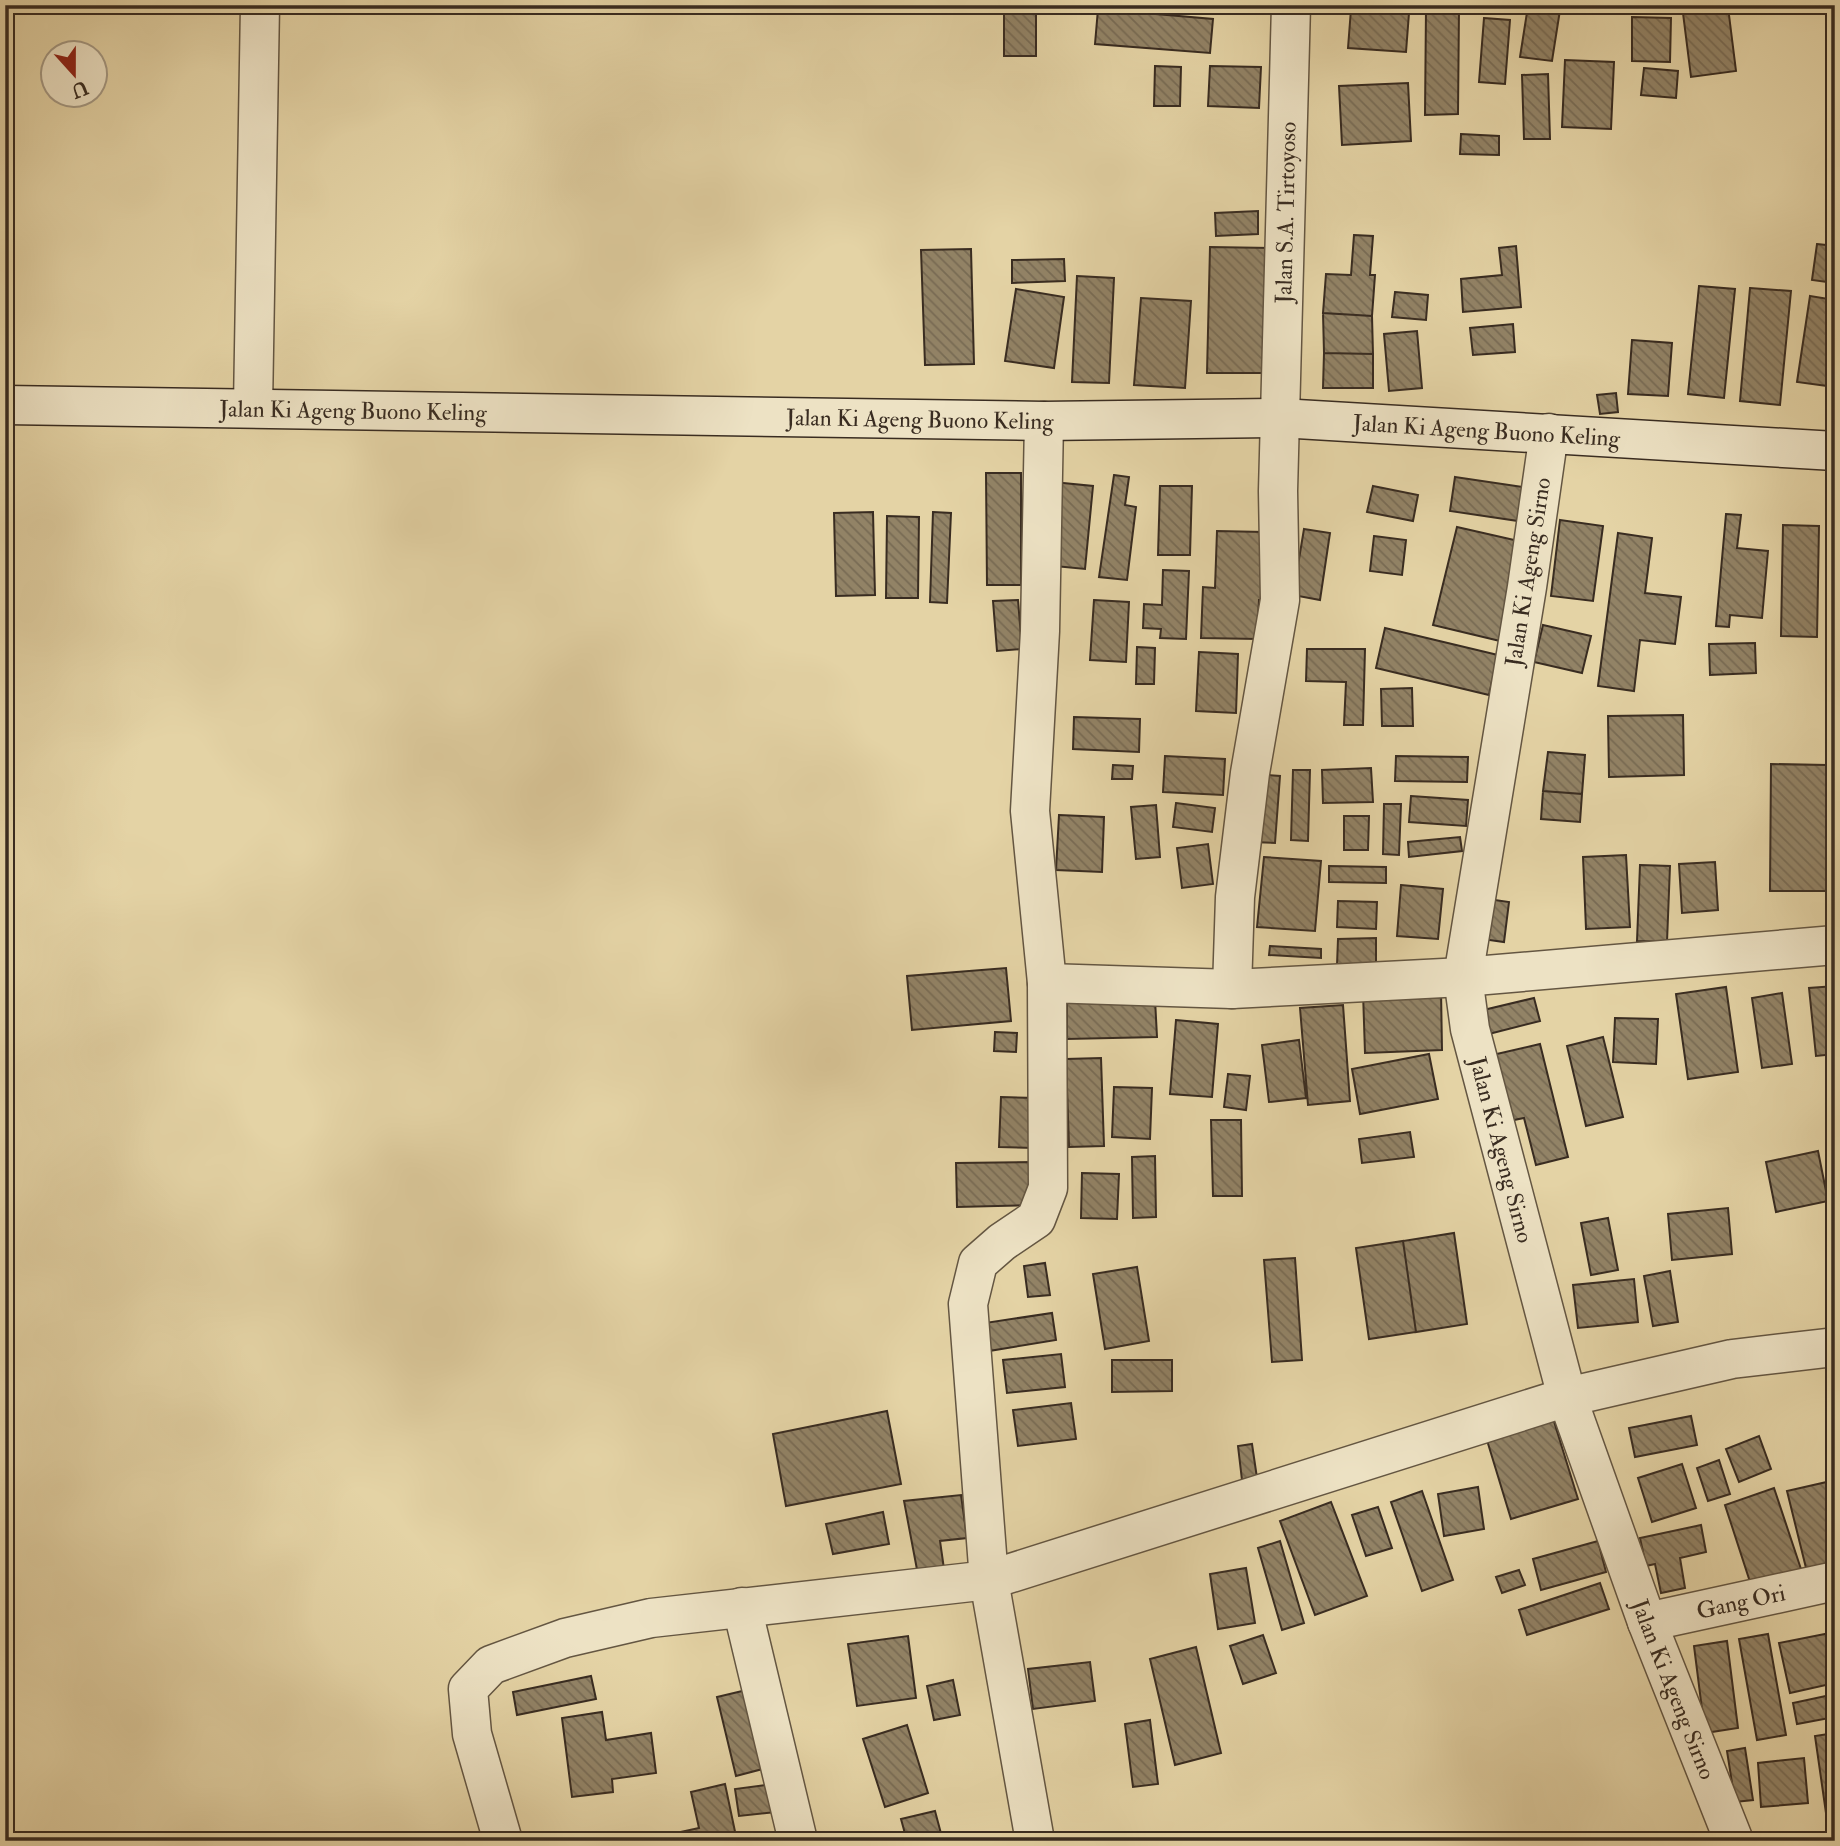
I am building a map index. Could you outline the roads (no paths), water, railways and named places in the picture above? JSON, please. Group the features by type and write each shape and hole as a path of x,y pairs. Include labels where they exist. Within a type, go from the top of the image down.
{"street":[{"path":"253,407 260,5"},
{"name":"Jalan S.A. Tirtoyoso","path":"1232,989 1235,897 1248,787 1280,600 1280,418 1291,5"},
{"name":"Jalan Ki Ageng Buono Keling","path":"5,405 1044,421 1280,418 1835,451"},
{"path":"1035,1841 989,1580 968,1304 978,1263 1002,1242 1036,1219 1048,1188 1047,983 1030,811 1040,631 1044,421"},
{"name":"Jalan Ki Ageng Sirno","path":"1549,433 1527,587 1462,977 1470,1029 1567,1397 1647,1622 1734,1841"},
{"path":"1047,983 1232,989 1462,977 1835,945"},
{"path":"503,1841 472,1734 468,1689 492,1665 565,1638 651,1618 989,1580 1567,1397 1732,1359 1835,1347"},
{"name":"Gang Ori","path":"1647,1622 1835,1581"},
{"path":"742,1607 797,1841"}]}
